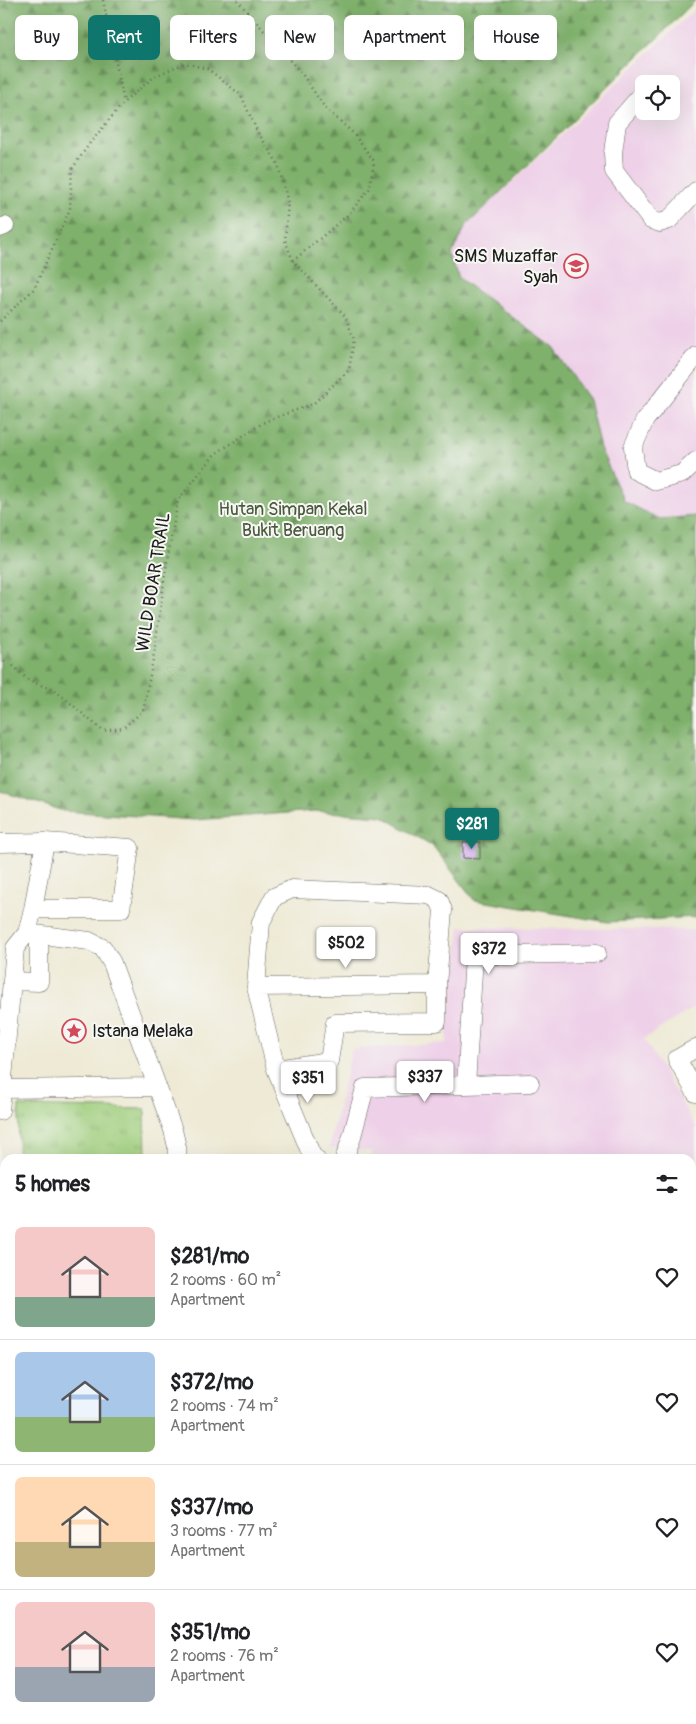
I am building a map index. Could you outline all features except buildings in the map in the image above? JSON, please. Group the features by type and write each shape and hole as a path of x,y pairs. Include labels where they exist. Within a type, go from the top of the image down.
{"street":[{"path":"635,102 617,123 613,153 614,171 651,220 660,223 669,220 696,191"},
{"path":"696,356 645,420 634,446 636,471 656,481 682,474 696,461"},
{"path":"0,843 45,842 130,848 121,910 33,909"},
{"path":"12,981 39,982 33,934 33,909 45,842"},
{"path":"276,1068 329,1061 335,1023 436,1022 443,910 439,900 429,895 292,889 274,897 261,922 256,987 276,1068 311,1154"},
{"path":"0,1112 15,948 33,934 89,940 103,948 112,963 173,1130 177,1154"},
{"path":"466,1085 474,956 597,953"},
{"path":"256,987 437,985"},
{"path":"696,1048 677,1059 696,1093"},
{"path":"347,1154 365,1088 530,1083"},
{"path":"2,1090 156,1086"}],"path":[{"path":"103,0 124,102"},
{"path":"237,0 302,74 324,108 353,133 374,161 369,189 354,208 293,261"},
{"name":"WILD BOAR TRAIL","path":"0,322 34,289 70,209 72,168 124,102 156,76 185,63 208,69 241,95 257,131 278,164 288,203 285,240 293,261 344,316 354,339 349,370 313,404 266,421 215,454 178,500 153,660 143,711 123,728 103,731 55,690 29,681 10,663 0,660"}],"shaded area":[{"name":"SMS Muzaffar Syah","path":"696,8 696,516 659,519 624,501 600,448 588,400 553,347 459,278 452,254 466,226"},
{"path":"460,927 696,930 696,1006 644,1039 696,1127 696,1154 372,1154 372,1151 329,1148 352,1049 446,1043"}],"green space":[{"name":"Hutan Simpan Kekal Bukit Beruang","path":"0,0 696,0 466,226 452,254 459,278 553,347 589,400 600,448 624,501 659,519 696,516 696,917 608,922 474,900 433,846 382,816 315,811 195,820 63,811 0,791"},
{"path":"19,1106 145,1109 146,1154 18,1154"}],"place":[{"name":"SMS Muzaffar Syah","path":"576,266"},
{"name":"Istana Melaka","path":"74,1031"}]}
